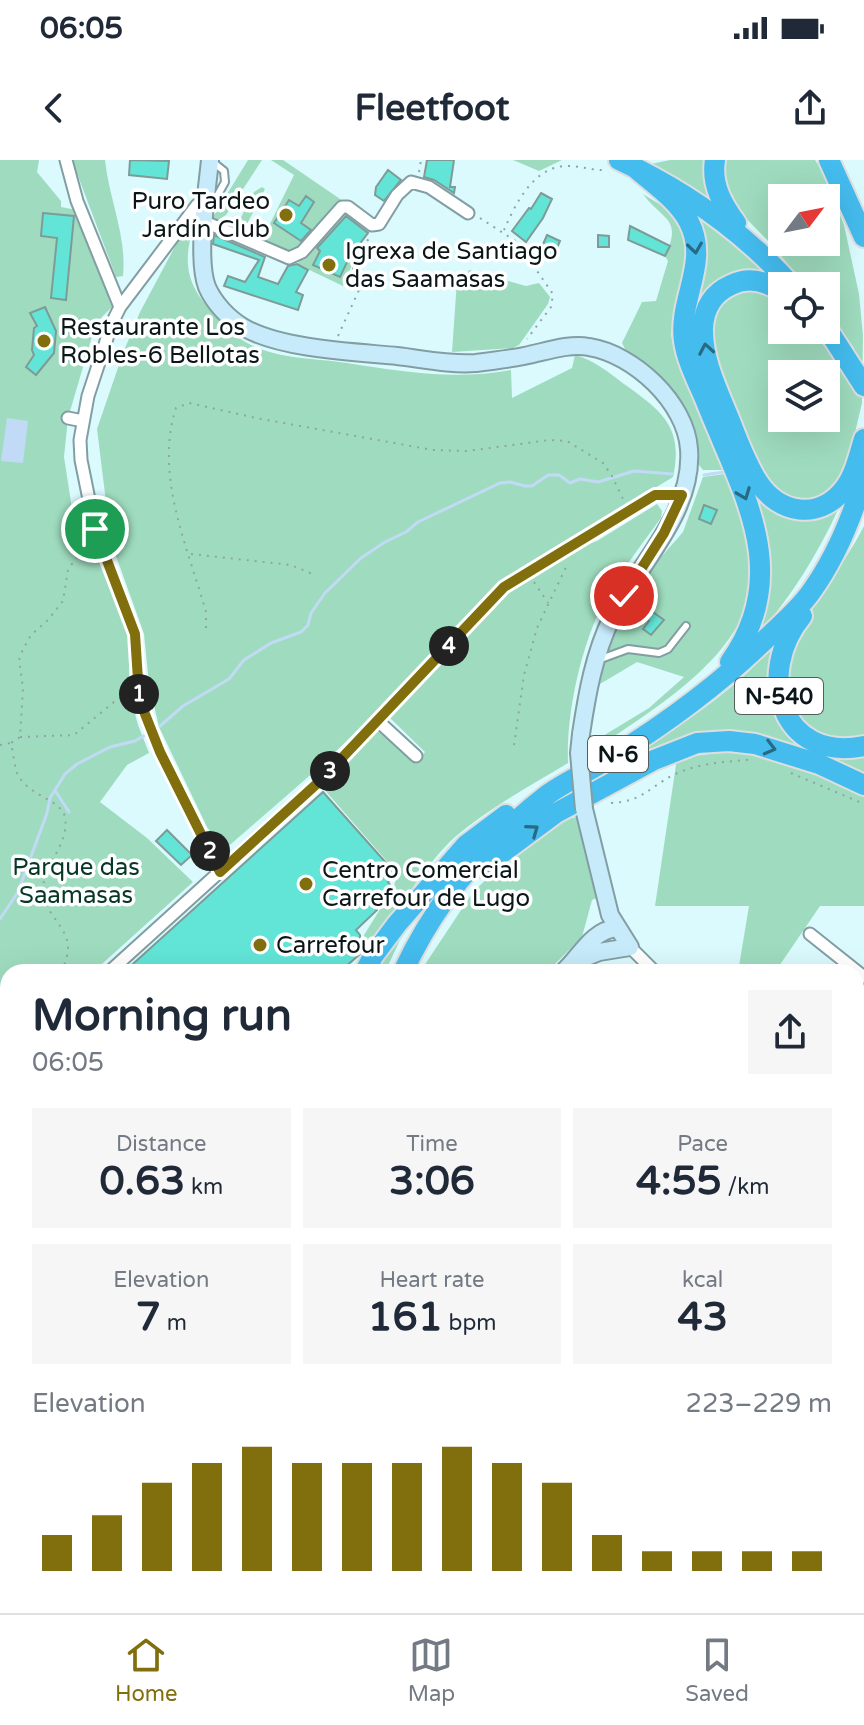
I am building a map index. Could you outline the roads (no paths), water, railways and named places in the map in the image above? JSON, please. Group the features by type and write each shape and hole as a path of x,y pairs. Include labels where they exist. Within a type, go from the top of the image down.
{"highway":[{"path":"715,160 713,171 720,198 748,240"},
{"path":"829,160 864,237"},
{"path":"839,160 864,229"},
{"path":"626,163 706,208 748,240 779,272"},
{"path":"626,163 674,203 688,221 696,243 697,263 684,316 684,341 691,366 745,496 756,532 762,571 751,629 709,690"},
{"path":"768,284 741,280 724,288 707,309 703,328 704,348 712,375 759,484 773,499 797,511 807,512 826,505 844,490 851,479 864,439"},
{"path":"837,344 864,386"},
{"name":"N-6","path":"407,964 427,925 466,870 495,839 549,794 610,758 709,690 739,666 810,593 851,521 864,477"},
{"name":"N-540","path":"810,593 781,659 778,690 782,707 792,724 812,740 841,749 864,746"},
{"path":"450,895 490,861 556,813 654,760 697,743 729,741 755,744 819,764 864,785"},
{"path":"369,964 397,924 466,845 522,804 549,794"}],"street":[{"path":"66,160 77,201 120,307"},
{"path":"210,160 203,259 205,278 213,297 227,315 254,332 332,349 452,363 524,356 571,346 596,348 627,363 657,386 677,410 689,442 689,466 682,495 664,533 616,609 595,660 579,753 584,809 607,903 617,929 647,964"},
{"path":"220,872 160,752 145,714 139,695 135,634 95,529 81,460 83,421 95,372 120,307 197,205 205,214 289,258 302,252 345,206 372,225 377,225 397,195 411,182 429,187 468,213"},
{"path":"68,418 83,421"},
{"path":"118,964 321,780 496,594 523,574 655,495 682,495"},
{"path":"378,721 416,756"},
{"path":"594,947 607,903"},
{"path":"573,964 594,947 608,929 617,929"},
{"path":"810,934 848,964"},
{"path":"594,947 630,947"}],"lane":[{"path":"595,660 628,649 659,653 668,649 686,626"}],"water":[{"path":"7,418 28,421 23,463 1,461"}],"waterway":[{"path":"0,919 18,892 50,798 65,774 77,764 110,747 135,741 159,727 183,706 229,679 244,660 271,643 301,632 325,593 361,558 385,542 418,522 500,483 532,486 548,475 559,475 570,483 580,479 598,482 634,471 673,474"},
{"path":"704,475 724,472"},
{"path":"56,792 69,812"}],"place":[{"name":"Puro Tardeo Jardín Club","path":"286,215"},
{"name":"Igrexa de Santiago das Saamasas","path":"329,265"},
{"name":"Restaurante Los Robles-6 Bellotas","path":"44,341"},
{"name":"Centro Comercial Carrefour de Lugo","path":"306,884"},
{"name":"Carrefour","path":"260,945"}],"park label":[{"name":"Parque das Saamasas","path":"76,881"}]}
